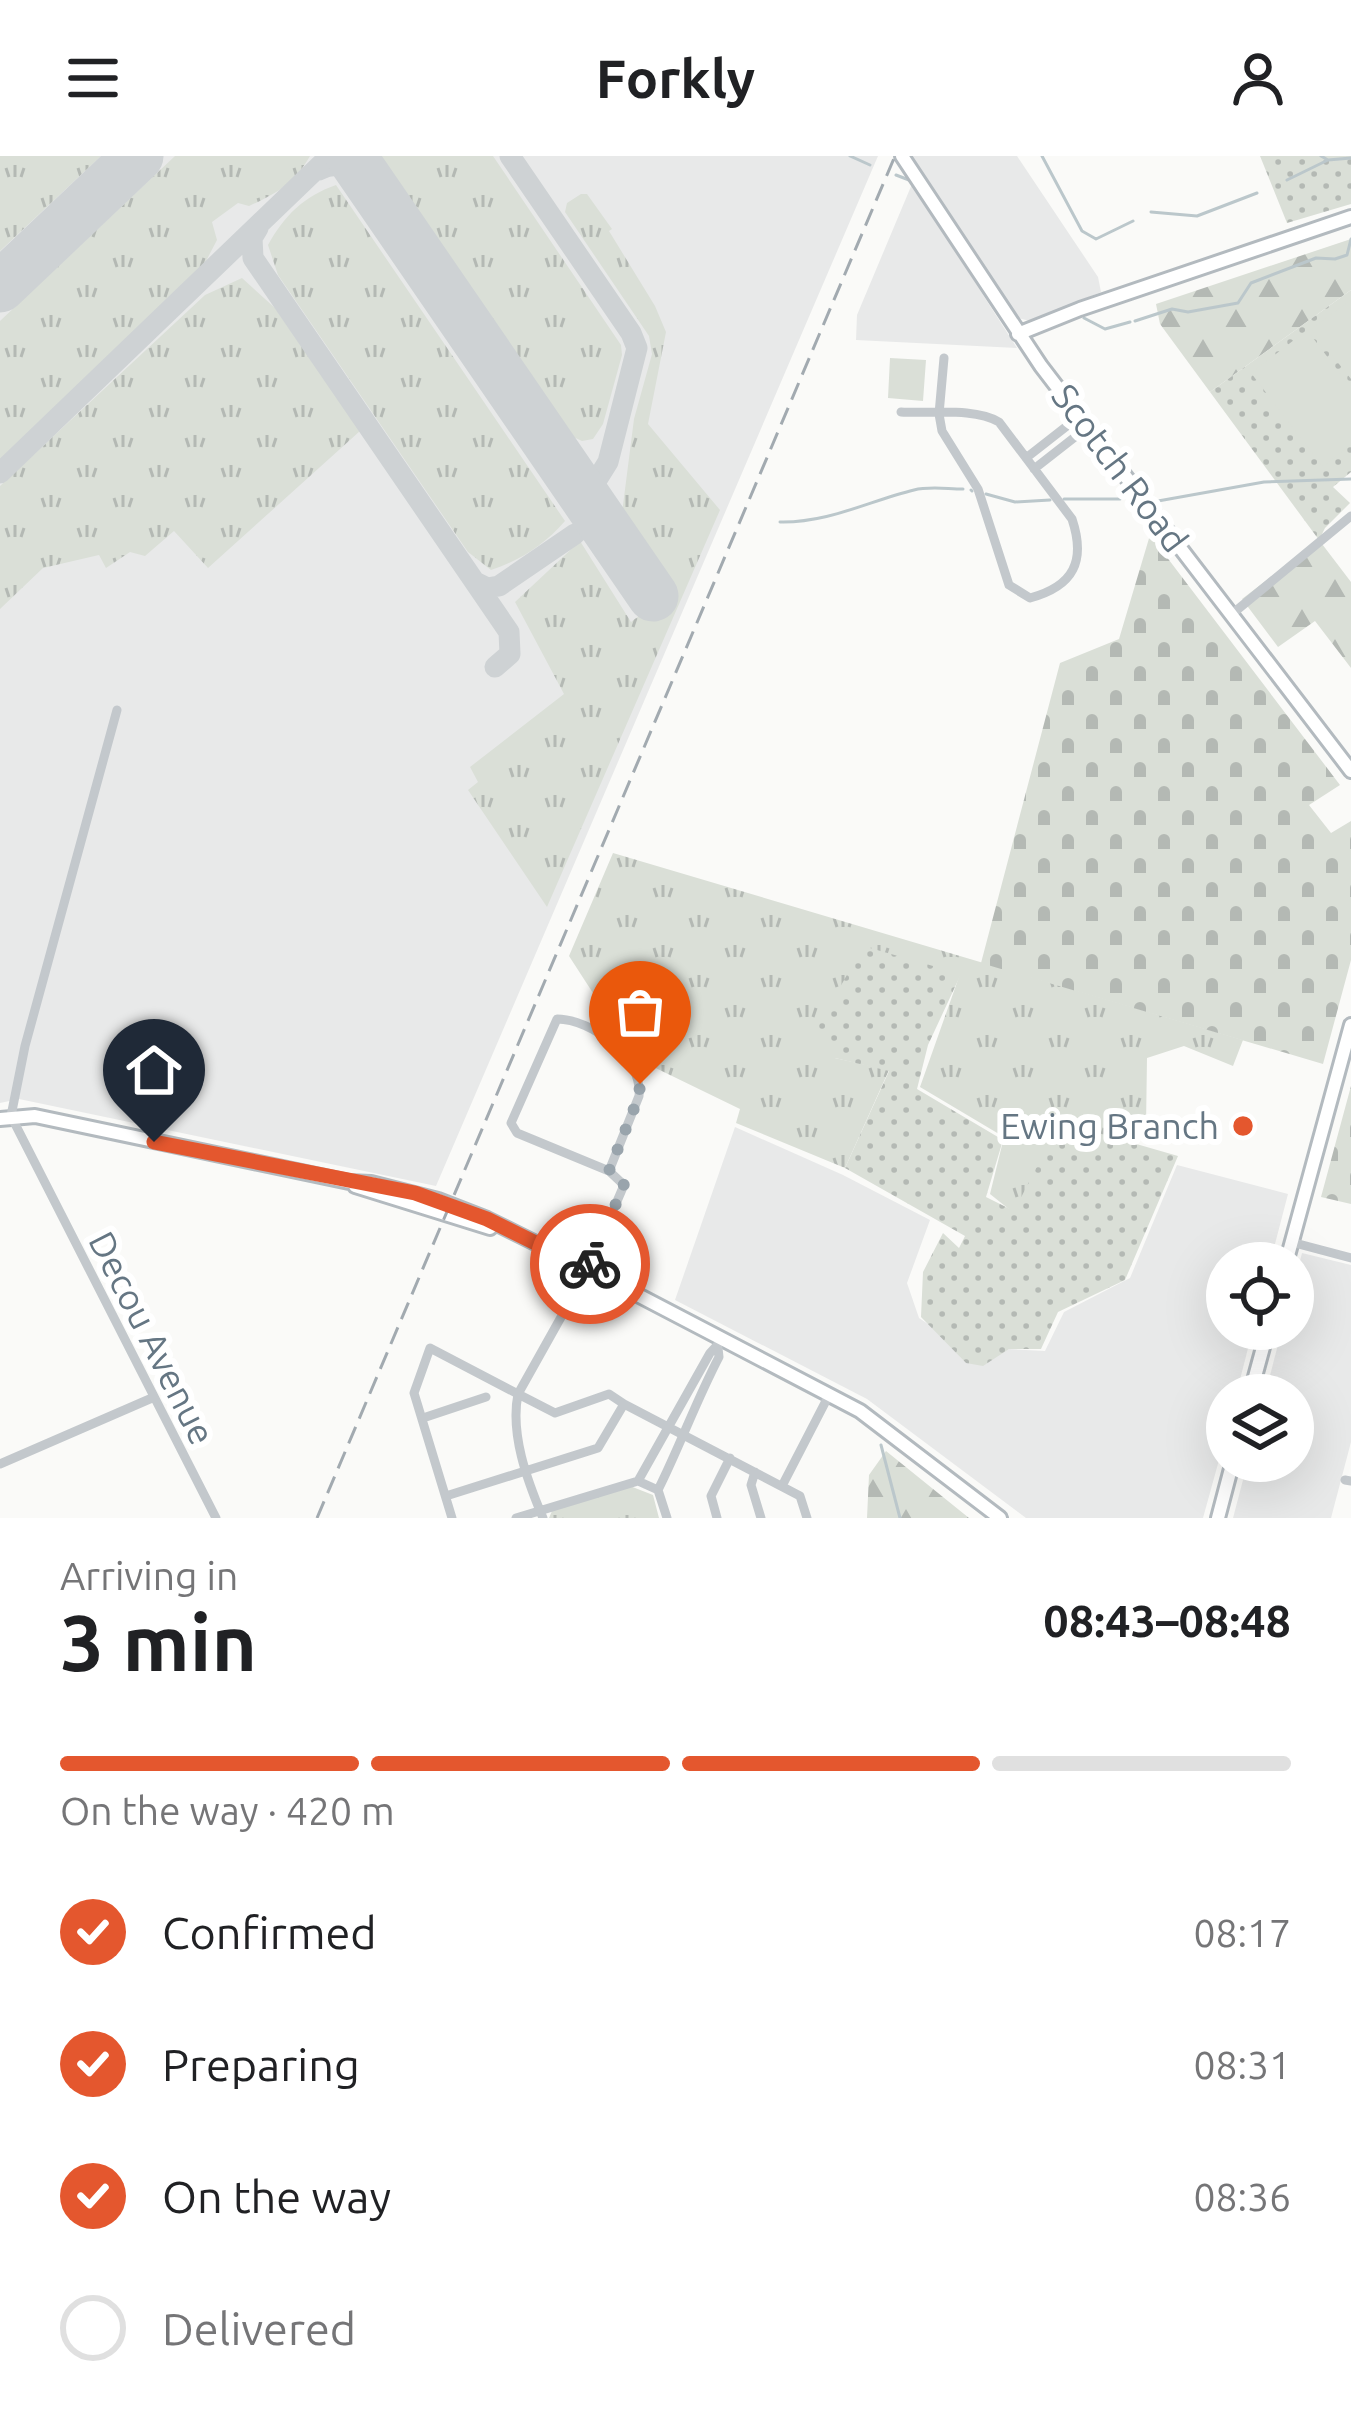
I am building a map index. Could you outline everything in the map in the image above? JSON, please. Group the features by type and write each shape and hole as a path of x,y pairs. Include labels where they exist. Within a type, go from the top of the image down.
{"main road":[{"name":"Scotch Road","path":"902,156 1018,334 1351,771"},
{"path":"1018,334 1351,217"},
{"path":"1292,1242 1351,1024"},
{"path":"5,1118 35,1117 371,1183 438,1200 487,1219 721,1344 860,1411 1000,1518"},
{"path":"1218,1518 1227,1482"}],"street":[{"path":"901,412 939,414 991,417 1072,519 1078,556 1070,578 1051,592 1030,598 1009,585 977,489 942,431 939,414 944,358"},
{"path":"1026,458 1085,420"},
{"path":"1034,469 1085,420"},
{"path":"1232,614 1351,516"},
{"path":"5,1118 117,710"},
{"path":"541,1514 513,1417 518,1394 588,1269 624,1185 609,1171 517,1133 511,1123 556,1019 607,1035 640,1084 609,1171"},
{"name":"Decou Avenue","path":"5,1118 216,1518"},
{"path":"1314,1248 1351,1258"},
{"path":"516,1518 638,1481 710,1353 721,1344"},
{"path":"667,1518 658,1490 719,1358 721,1344"},
{"path":"452,1518 414,1393 430,1348 555,1413 609,1394 800,1496 807,1518"},
{"path":"782,1486 829,1395"},
{"path":"423,1418 486,1397"},
{"path":"0,1464 152,1398"},
{"path":"446,1496 598,1448 624,1404"},
{"path":"718,1518 711,1496 730,1459"},
{"path":"754,1472 751,1485 761,1518"},
{"path":"638,1481 658,1490"}],"shaded area":[{"path":"0,156 878,156 436,1186 19,1099 0,1103"},
{"path":"912,156 1017,156 1098,277 1101,292 1030,321 1018,318"},
{"path":"912,184 1017,348 856,340 857,315"},
{"path":"735,1127 930,1220 907,1283 919,1318 966,1363 1009,1349 1045,1351 1064,1312 1130,1278 1177,1165 1288,1194 1275,1242 1206,1242 1206,1350 1248,1350 1241,1374 1206,1374 1206,1482 1213,1482 1203,1518 1026,1518 867,1399 675,1300"},
{"path":"1314,1256 1351,1265 1351,1442 1331,1518 1233,1518 1242,1482 1314,1482 1314,1374 1270,1374 1277,1350 1314,1350"}],"green space":[{"path":"0,156 101,156 0,251"},
{"path":"175,156 310,156 298,174 276,192 249,206 238,203 212,222 217,240 205,263 0,460 0,321"},
{"path":"378,156 493,156 621,345 603,424 593,439 582,441 569,435"},
{"path":"1260,156 1351,156 1351,204 1287,223"},
{"path":"336,185 565,521 512,562 491,570 468,552 278,275 268,245 274,235 305,201"},
{"path":"587,194 612,229 666,332 648,424 720,510 547,907 468,790 478,782 470,767 564,694 515,602 580,541 631,622 675,588 622,513 634,419 652,354 649,336 565,212 567,203"},
{"path":"1351,239 1351,290 1210,392 1160,324 1156,304"},
{"path":"242,278 275,308 360,431 208,568 174,531 145,556 130,552 106,568 99,555 43,568 0,609 0,486 205,295"},
{"path":"1351,290 1351,472 1333,487 1350,503 1319,540 1210,392"},
{"path":"1351,300 1351,379 1311,329"},
{"path":"1307,330 1351,388 1351,444 1323,467 1251,373"},
{"path":"890,358 926,360 923,401 888,398"},
{"path":"1150,535 1340,785 1309,805 1331,833 1351,821 1351,960 1323,1064 981,963 1060,663 1119,639"},
{"path":"1319,540 1351,582 1351,668 1315,621 1278,647 1242,599"},
{"path":"613,853 1243,1040 1233,1066 1184,1046 1147,1058 1146,1127 1125,1152 1065,1120 1015,1214 990,1194 1004,1137 920,1087 960,974 835,1058 889,1070 845,1168 736,1123 740,1109 635,1058 569,956"},
{"path":"863,946 961,974 928,1045 917,1089 1003,1140 986,1197 1014,1211 1060,1122 1178,1156 1125,1280 1058,1312 1041,1349 1009,1349 983,1366 966,1363 921,1317 923,1272 943,1233 959,1248 965,1236 845,1168 889,1071 835,1058 814,1034"},
{"path":"1351,1086 1351,1204 1321,1197"},
{"path":"886,1451 969,1518 867,1518 869,1475"},
{"path":"630,1486 653,1495 659,1518 549,1518 552,1511"}],"waterway":[{"path":"850,156 870,165"},
{"path":"1042,156 1082,231 1096,239 1133,221"},
{"path":"1321,156 1351,158"},
{"path":"1287,180 1328,160"},
{"path":"896,175 909,180"},
{"path":"1151,212 1197,216 1257,193"},
{"path":"1135,321 1172,309 1188,312 1238,303 1251,283 1316,258 1347,255 1351,239"},
{"path":"1084,318 1105,329 1130,322"},
{"path":"1158,501 1264,482 1351,479"},
{"path":"780,522 832,515 920,489 963,489"},
{"path":"986,494 1015,502 1050,500"},
{"path":"1064,499 1120,499"},
{"path":"881,1445 900,1518"}],"taxiway":[{"path":"0,473 330,156"},
{"path":"510,156 637,348 608,462 598,478"},
{"path":"319,170 344,167 377,194"},
{"path":"258,228 252,238 253,258 509,632 510,654 495,667"},
{"path":"475,582 487,588 499,586 575,534"}],"runway":[{"path":"0,287 138,156"},
{"path":"351,156 653,596"}],"railway":[{"path":"317,1518 895,156"}],"way so far":[{"path":"590,1264 624,1185 609,1171 640,1084"}],"place":[{"name":"Ewing Branch","path":"1243,1126"}],"route":[{"path":"154,1142 415,1193 487,1219 588,1269 590,1264"}]}
